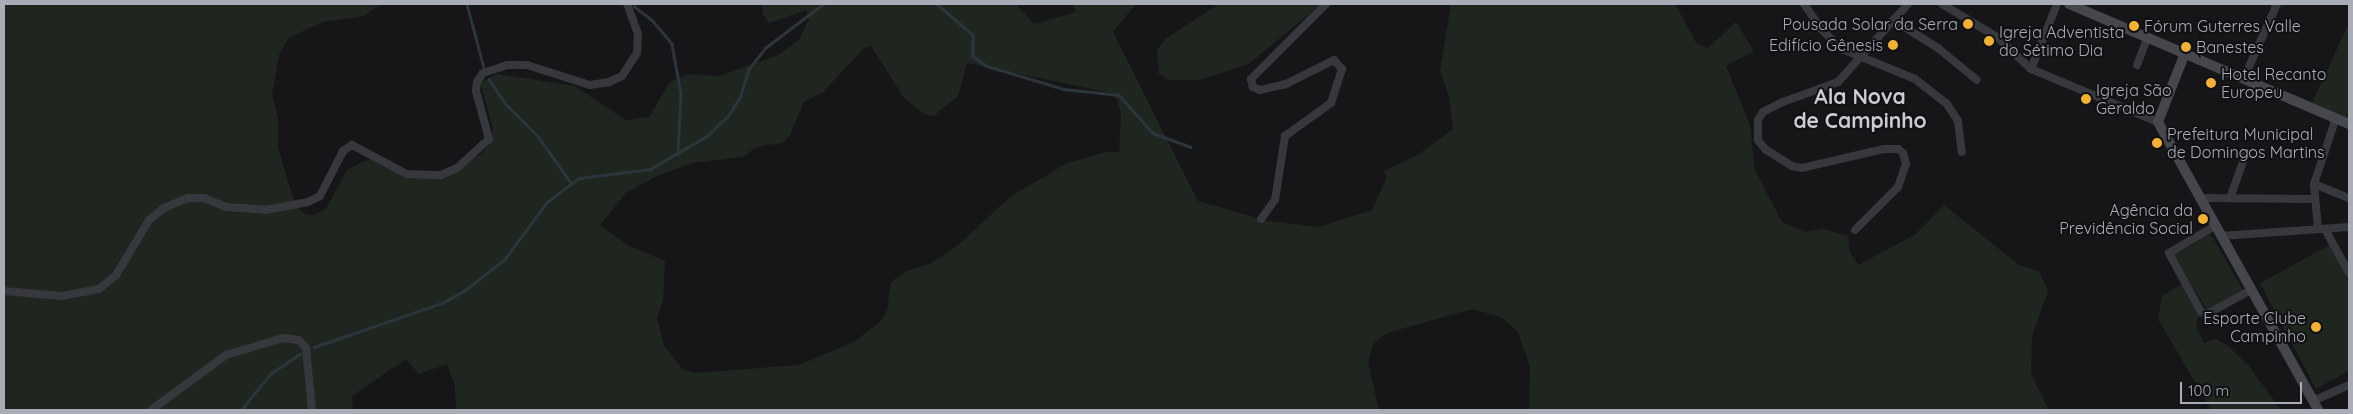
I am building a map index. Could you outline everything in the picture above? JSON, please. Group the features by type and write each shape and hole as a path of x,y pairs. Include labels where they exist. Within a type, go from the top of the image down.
{"main road":[{"path":"2069,4 2349,124"},
{"path":"2185,53 2158,122 2315,406"}],"street":[{"path":"4,291 62,296 99,289 116,275 149,220 164,208 188,198 204,198 226,207 265,210 308,202 320,196 343,150 352,145 407,174 441,175 456,168 489,139 476,91 477,82 483,73 507,65 527,65 590,85 609,82 622,76 637,53 638,34 627,4"},
{"path":"1261,219 1275,200 1285,136 1331,103 1342,68 1334,60 1286,84 1260,90 1253,87 1251,79 1326,4"},
{"path":"1804,4 1831,41 1862,57 1914,79 1947,104 1958,121 1962,152"},
{"path":"1855,230 1898,187 1906,164 1898,149 1802,168 1766,150 1758,140 1757,129 1763,112 1830,86 1862,57 1908,4"},
{"path":"1942,4 1997,37 2031,70 2158,122"},
{"path":"2031,70 2057,4"},
{"path":"2244,78 2277,4"},
{"path":"1893,20 1950,56 1977,80"},
{"path":"2137,64 2148,37"},
{"path":"2336,118 2314,184 2314,199 2321,229 2349,273"},
{"path":"2230,198 2245,156"},
{"path":"2314,184 2349,198"},
{"path":"2199,198 2314,199"},
{"path":"2215,226 2169,253 2200,312 2207,314 2251,290"},
{"path":"2221,236 2349,227"},
{"path":"151,410 226,355 283,338 299,340 306,348 312,410"},
{"path":"2315,406 2349,384"}],"shaded area":[{"path":"4,4 380,4 364,16 322,22 289,38 279,55 272,94 278,117 278,148 296,207 307,215 314,215 326,209 347,170 360,163 375,158 396,169 431,177 464,165 482,153 490,143 493,128 480,83 497,74 575,86 626,120 649,117 670,82 690,74 719,76 778,55 799,40 809,19 806,10 769,23 762,12 763,4 1016,4 1034,24 1076,12 1073,4 1136,4 1113,32 1198,201 1268,221 1319,227 1372,210 1387,177 1384,171 1419,154 1453,129 1449,96 1440,71 1451,4 1675,4 1697,44 1708,48 1736,22 1754,51 1726,66 1750,125 1755,170 1782,222 1805,232 1824,229 1848,236 1850,252 1858,265 1916,234 1944,205 2019,265 2039,271 2048,291 2032,336 2031,374 2049,410 1529,410 1530,367 1518,332 1501,317 1472,309 1387,333 1373,344 1368,363 1379,410 456,410 455,386 447,364 419,374 406,359 352,396 353,410 4,410","holes":["871,46 904,98 924,114 934,116 958,96 967,63 1111,93 1117,99 1121,114 1119,153 1110,151 1067,163 1010,197 957,246 929,264 905,272 891,282 887,310 880,322 854,342 799,365 694,373 682,369 664,345 657,318 663,301 665,261 629,246 600,225 626,193 657,176 692,163 743,157 756,147 782,143 790,135 804,102 823,92 864,48"]},
{"path":"1219,4 1321,4 1249,64 1199,80 1169,80 1159,74 1157,50 1165,39"},
{"path":"2349,23 2349,120 2312,103"},
{"path":"2211,234 2243,290 2207,310 2173,255"},
{"name":"Esporte Clube Campinho","path":"2330,245 2349,281 2349,371 2316,389 2260,283"},
{"path":"2182,284 2199,316 2196,327 2204,343 2216,339 2228,346 2249,366 2281,410 2211,410 2158,319 2162,296"}],"waterway":[{"path":"467,4 484,68"},
{"path":"314,347 442,303 464,291 504,260 547,202 579,178 650,169 707,136 728,116 740,97 748,70 765,48 823,4"},
{"path":"937,4 973,35 973,56 987,66 1064,89 1119,95 1153,133 1191,147"},
{"path":"634,6 653,21 672,44 681,94 678,154"},
{"path":"489,79 505,103 538,136 571,183"},
{"path":"241,410 270,374 300,354"}],"place":[{"name":"Pousada Solar da Serra","path":"1968,24"},
{"name":"Fórum Guterres Valle","path":"2134,26"},
{"name":"Igreja Adventista do Sétimo Dia","path":"1989,41"},
{"name":"Edifício Gênesis","path":"1893,45"},
{"name":"Banestes","path":"2186,47"},
{"name":"Hotel Recanto Europeu","path":"2211,83"},
{"name":"Igreja São Geraldo","path":"2086,99"},
{"name":"Prefeitura Municipal de Domingos Martins","path":"2157,143"},
{"name":"Agência da Previdência Social","path":"2203,219"},
{"name":"Esporte Clube Campinho","path":"2316,327"}],"district":[{"name":"Ala Nova de Campinho","path":"1860,108"}]}
